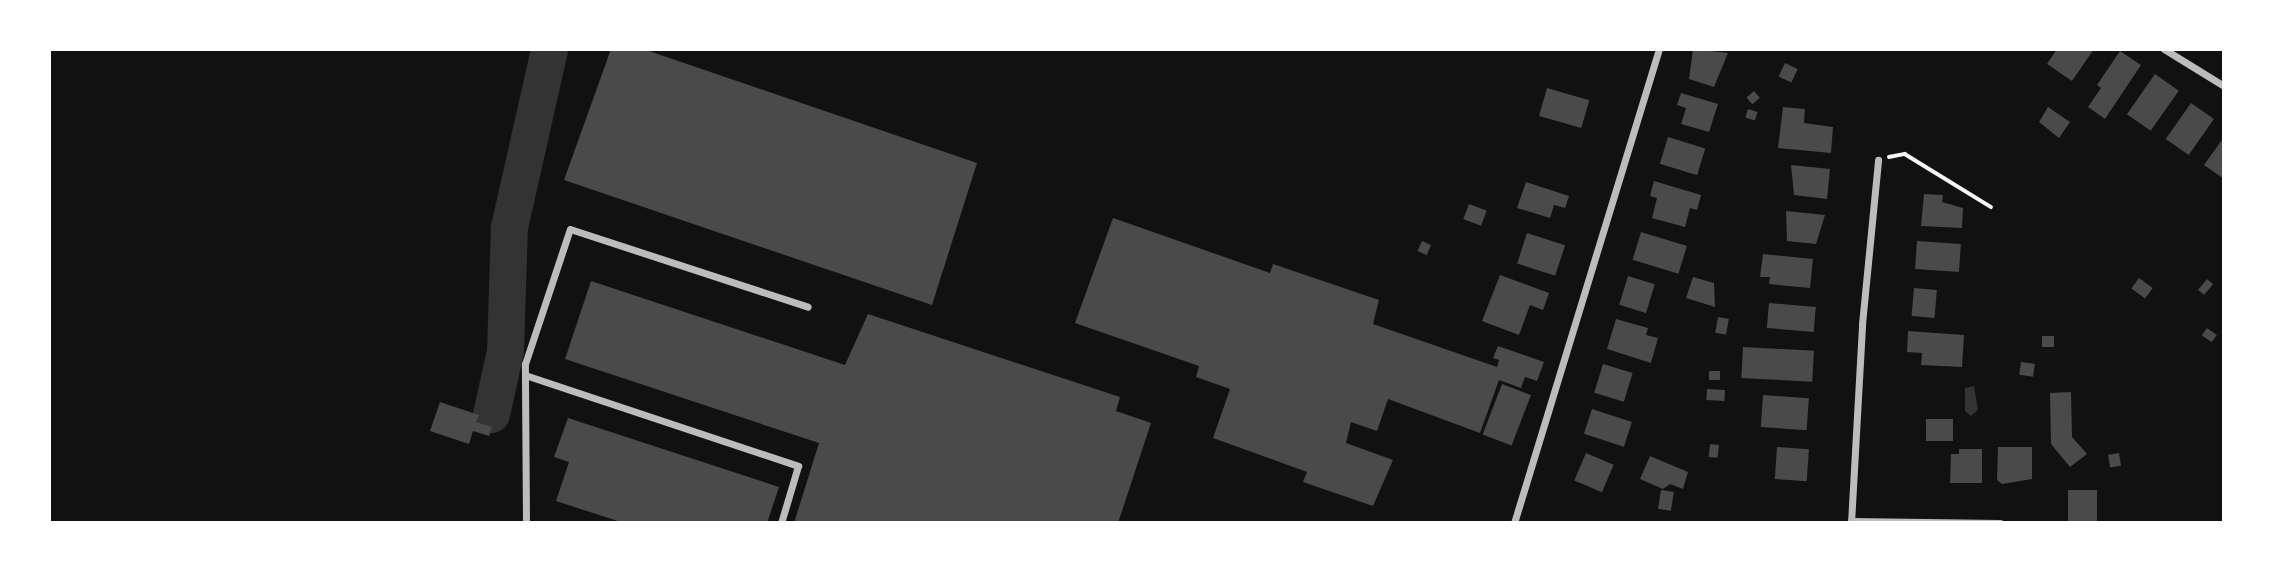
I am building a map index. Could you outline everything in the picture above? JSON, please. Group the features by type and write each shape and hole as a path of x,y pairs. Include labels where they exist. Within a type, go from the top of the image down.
{"street":[{"path":"1514,523 1659,49"},
{"path":"2164,49 2224,86"},
{"path":"1878,160 1862,324 1851,522 2000,523"},
{"path":"526,523 525,375 570,229 808,306"},
{"path":"525,375 798,466 781,523"}],"path":[{"path":"1878,160 1905,154 1991,207"}],"shaded area":[{"path":"1974,386 1978,410 1971,416 1965,411 1965,388"}],"building":[{"path":"611,49 643,49 977,163 932,305 564,180"},
{"path":"1693,49 1728,53 1714,87 1689,79"},
{"path":"2057,49 2094,49 2072,81 2047,64"},
{"path":"2120,51 2141,65 2105,119 2088,107 2101,88 2097,85"},
{"path":"1785,63 1798,69 1791,83 1779,77"},
{"path":"2155,74 2179,91 2151,131 2127,114"},
{"path":"1547,88 1589,100 1581,128 1539,116"},
{"path":"1754,91 1760,98 1752,104 1746,98"},
{"path":"1681,93 1718,104 1709,132 1681,124 1686,108 1677,105"},
{"path":"2191,103 2214,119 2189,155 2166,139"},
{"path":"1783,107 1805,109 1804,123 1833,127 1831,153 1778,148"},
{"path":"2048,107 2070,122 2059,138 2039,122"},
{"path":"1748,109 1758,112 1755,121 1745,118"},
{"path":"1668,137 1705,148 1697,175 1660,164"},
{"path":"2224,137 2224,179 2204,165"},
{"path":"1791,165 1830,169 1827,199 1794,195"},
{"path":"1654,181 1701,195 1697,210 1690,208 1685,227 1652,218 1657,198 1650,196"},
{"path":"1526,182 1569,196 1565,208 1554,205 1550,218 1517,208"},
{"path":"1924,194 1943,195 1942,202 1963,208 1962,228 1921,226"},
{"path":"1469,204 1487,211 1481,226 1463,219"},
{"path":"1786,211 1825,215 1816,244 1787,241"},
{"path":"1113,218 1270,273 1273,264 1379,300 1373,324 1497,367 1499,360 1493,358 1498,346 1544,362 1537,381 1525,377 1521,388 1499,380 1480,433 1388,399 1377,431 1351,422 1346,443 1393,460 1373,506 1303,482 1307,472 1213,438 1230,389 1196,377 1199,366 1075,323"},
{"path":"1641,232 1687,246 1678,274 1633,260"},
{"path":"1527,233 1565,245 1555,276 1517,263"},
{"path":"1422,241 1431,245 1427,255 1418,251"},
{"path":"1917,241 1961,244 1959,272 1915,269"},
{"path":"1763,254 1813,259 1810,288 1769,284 1770,277 1760,277"},
{"path":"1500,275 1549,293 1543,310 1530,305 1519,335 1482,321"},
{"path":"1628,276 1655,284 1646,313 1619,305"},
{"path":"1693,277 1714,283 1715,307 1686,298"},
{"path":"2139,278 2153,288 2145,299 2131,289"},
{"path":"2207,279 2213,284 2204,295 2198,290"},
{"path":"591,281 845,365 868,314 1120,397 1116,411 1151,423 1118,523 794,523 819,443 565,359"},
{"path":"1914,288 1937,290 1934,318 1912,316"},
{"path":"1769,303 1816,307 1814,332 1767,328"},
{"path":"1718,317 1729,319 1726,335 1715,333"},
{"path":"1616,319 1648,328 1646,335 1658,338 1651,363 1607,349"},
{"path":"2207,328 2217,335 2212,342 2202,335"},
{"path":"1908,331 1964,335 1962,367 1921,365 1922,353 1907,352"},
{"path":"2042,336 2054,336 2054,347 2042,347"},
{"path":"1743,347 1814,351 1812,382 1741,378"},
{"path":"2021,362 2035,364 2033,377 2019,375"},
{"path":"1603,364 1633,373 1624,402 1594,393"},
{"path":"1709,371 1720,371 1720,380 1709,380"},
{"path":"1502,384 1531,395 1512,446 1483,434"},
{"path":"1707,389 1725,390 1724,401 1706,400"},
{"path":"2071,392 2072,437 2087,454 2070,467 2051,444 2050,393"},
{"path":"1763,395 1809,398 1807,430 1761,427"},
{"path":"440,402 479,415 476,422 492,427 489,436 473,431 469,444 430,431"},
{"path":"1592,409 1632,422 1624,447 1584,434"},
{"path":"568,418 779,487 767,523 624,523 556,501 569,462 554,457"},
{"path":"1926,419 1953,419 1953,441 1926,441"},
{"path":"1710,444 1719,445 1718,458 1709,457"},
{"path":"1777,447 1809,449 1807,481 1775,479"},
{"path":"1998,447 2032,447 2032,479 2002,484 1997,480"},
{"path":"1959,449 1982,449 1982,483 1950,483 1951,454 1959,454"},
{"path":"1586,453 1614,465 1602,492 1574,481"},
{"path":"2119,453 2121,466 2110,468 2108,455"},
{"path":"1650,456 1688,472 1683,489 1670,484 1663,489 1640,479"},
{"path":"1661,490 1674,492 1671,511 1658,509"},
{"path":"2068,490 2097,490 2097,523 2068,523"}],"waterway":[{"path":"491,414 505,351 509,227 549,49"}]}
